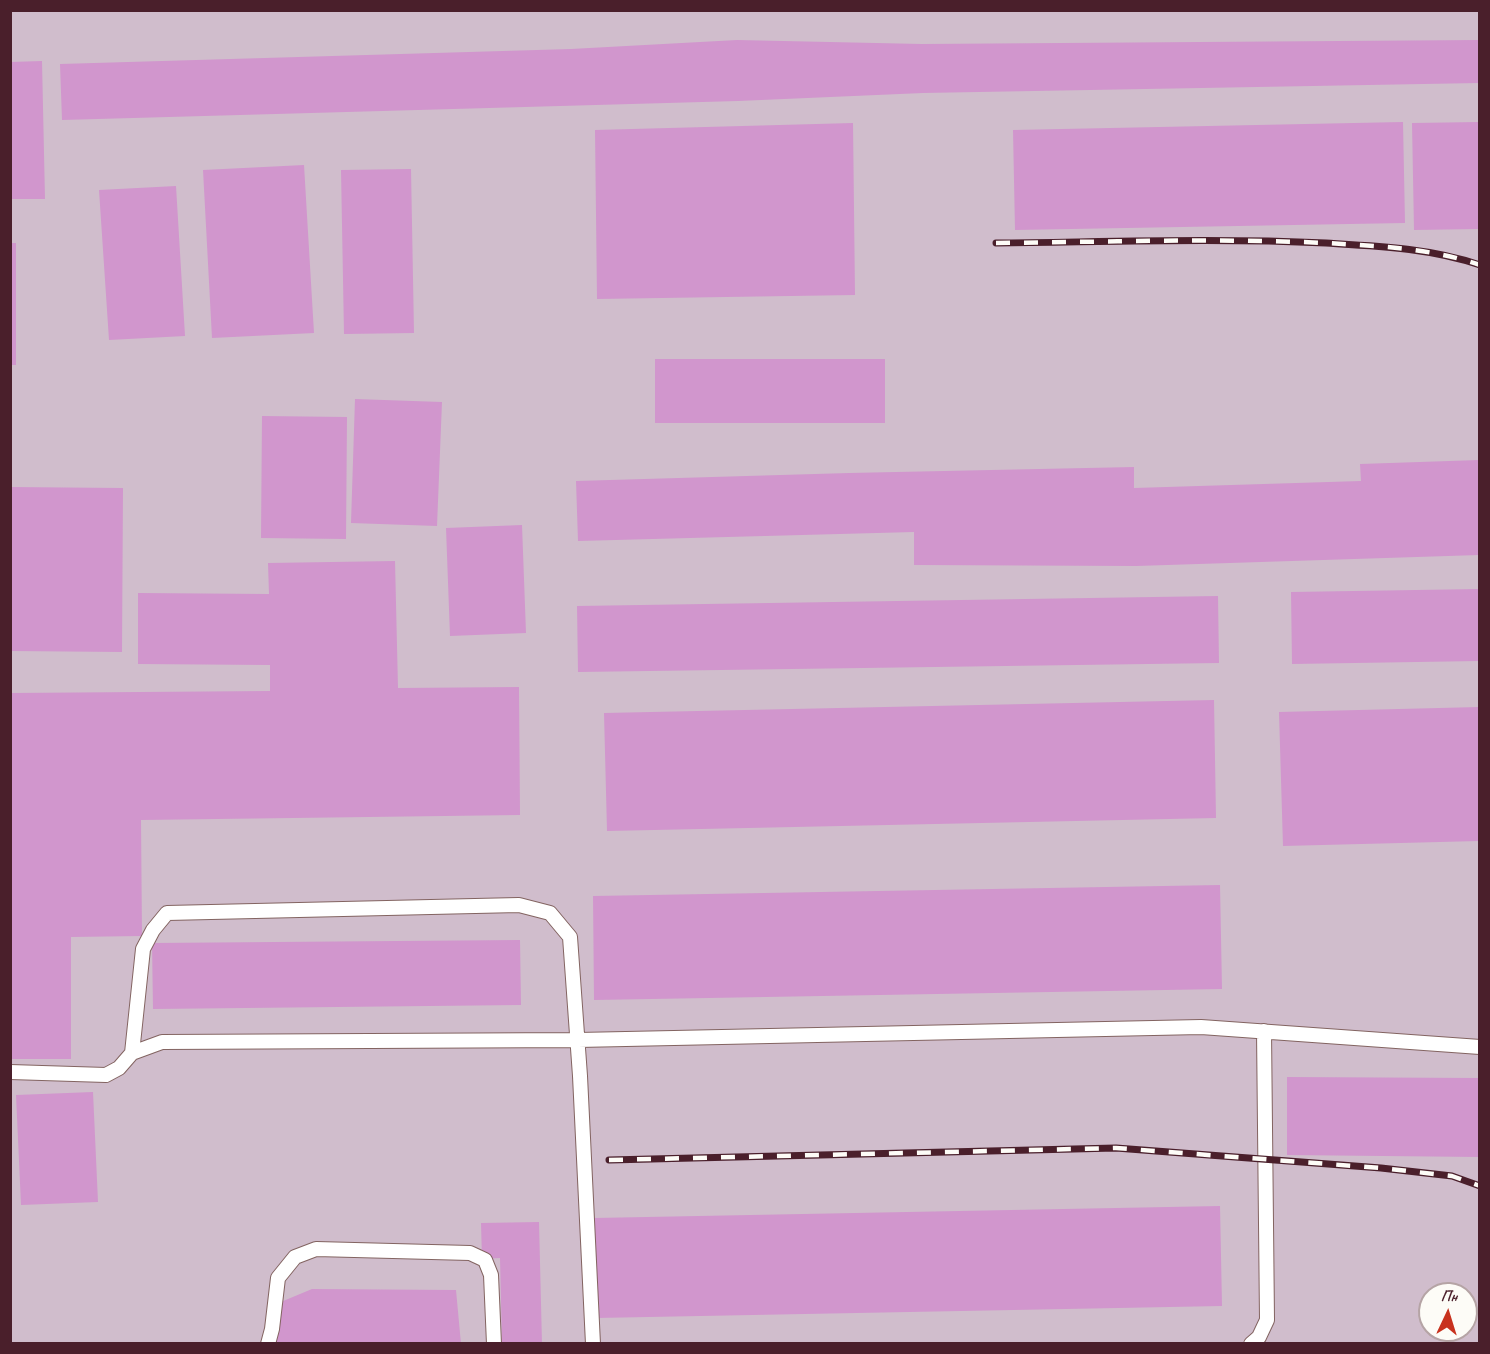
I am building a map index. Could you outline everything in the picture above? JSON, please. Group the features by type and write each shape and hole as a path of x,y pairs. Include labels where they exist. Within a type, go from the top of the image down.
{"lane":[{"path":"132,1053 142,949 153,930 167,913 519,905 550,913 570,937 578,1040 593,1344"},
{"path":"10,1072 106,1075 119,1068 132,1053 162,1042 578,1040 1201,1027 1479,1047"},
{"path":"1251,1344 1259,1337 1267,1320 1264,1031"},
{"path":"268,1344 278,1278 295,1257 316,1249 470,1253 485,1260 491,1275 494,1344"}],"shaded area":[{"path":"10,11 1479,11 1479,1343 11,1343"}],"building":[{"path":"737,40 922,44 1479,40 1479,83 923,93 738,101 62,120 60,64 571,49"},
{"path":"42,61 45,199 10,199 10,62"},
{"path":"1403,122 1405,223 1015,230 1013,130"},
{"path":"1479,122 1479,229 1414,230 1412,123"},
{"path":"853,123 855,295 597,299 595,130"},
{"path":"304,165 314,333 212,338 203,170"},
{"path":"411,169 414,333 344,334 341,170"},
{"path":"176,186 185,336 109,340 99,190"},
{"path":"10,243 16,243 16,365 10,365"},
{"path":"655,359 885,359 885,423 655,423"},
{"path":"355,399 442,402 437,526 351,523"},
{"path":"262,416 347,417 346,539 261,538"},
{"path":"1479,460 1479,555 1136,566 914,565 914,532 578,541 576,481 1134,467 1134,488 1361,481 1360,464"},
{"path":"10,487 123,488 122,652 10,651"},
{"path":"522,525 526,633 450,636 446,528"},
{"path":"395,561 398,688 519,687 520,815 141,820 142,936 71,937 71,1059 11,1059 10,693 270,691 270,665 138,664 138,593 269,594 268,563"},
{"path":"1479,589 1479,661 1292,664 1291,592"},
{"path":"1218,596 1219,663 578,672 577,606"},
{"path":"1214,700 1216,818 607,831 604,713"},
{"path":"1479,707 1479,841 1283,846 1279,712"},
{"path":"1220,885 1222,989 594,1000 593,896"},
{"path":"520,940 521,1005 153,1009 152,943"},
{"path":"1287,1077 1479,1078 1479,1157 1287,1155"},
{"path":"93,1092 98,1202 21,1205 16,1095"},
{"path":"1220,1206 1222,1306 596,1318 594,1218"},
{"path":"539,1222 542,1344 502,1344 500,1258 482,1259 481,1223"},
{"path":"312,1289 456,1290 461,1344 273,1344 276,1304"}],"railway":[{"path":"996,243 1202,241 1326,243 1423,251 1480,265"},
{"path":"609,1160 1116,1148 1381,1168 1452,1176 1480,1186"}]}
